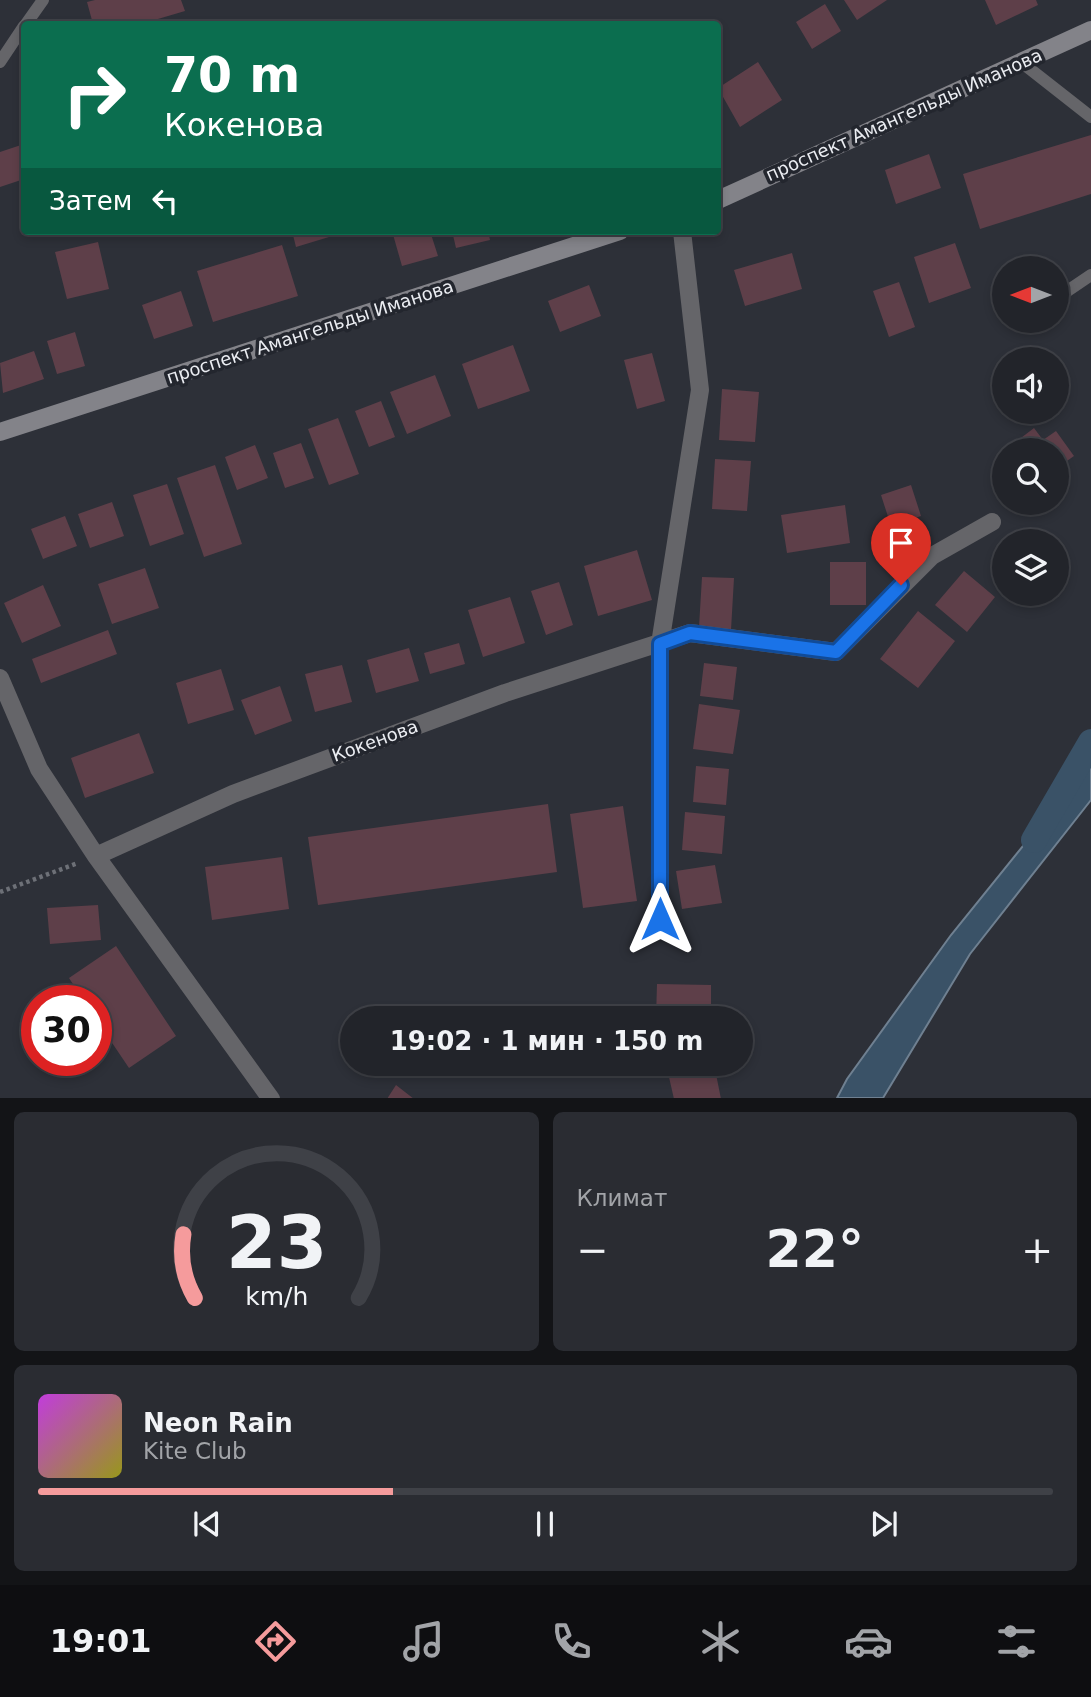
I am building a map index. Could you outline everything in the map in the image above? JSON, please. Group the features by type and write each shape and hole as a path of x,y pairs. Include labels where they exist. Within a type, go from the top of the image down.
{"main road":[{"name":"проспект Амангельды Иманова","path":"721,199 1091,30"},
{"name":"проспект Амангельды Иманова","path":"0,432 608,235"}],"street":[{"path":"660,919 660,644 700,390 682,235"},
{"name":"Кокенова","path":"96,856 233,794 505,693 690,633 836,652 932,556 992,522"},
{"path":"0,678 39,769 96,856 271,1098"}],"lane":[{"path":"28,21 43,0"},
{"path":"0,62 21,31"},
{"path":"1021,62 1091,117"},
{"path":"1069,290 1091,275"}],"path":[{"path":"0,892 96,856"}],"water":[{"path":"1091,757 1091,800 970,954 883,1098 837,1098 847,1079 951,935 1078,778"}],"building":[{"path":"181,0 185,11 151,21 92,21 87,2"},
{"path":"844,0 887,0 857,20"},
{"path":"985,0 1036,0 1038,5 996,25"},
{"path":"825,4 841,31 812,49 796,22"},
{"path":"758,62 782,100 740,127 721,93 721,86"},
{"path":"1091,135 1091,194 980,229 963,174"},
{"path":"21,145 21,180 0,187 0,152"},
{"path":"929,154 941,188 896,204 885,170"},
{"path":"293,235 328,235 329,237 296,247"},
{"path":"393,235 431,235 438,256 402,266"},
{"path":"453,235 489,235 490,240 456,248"},
{"path":"98,242 109,289 67,299 55,252"},
{"path":"955,243 971,288 929,303 914,257"},
{"path":"282,245 298,296 213,322 197,271"},
{"path":"792,253 802,289 745,306 734,270"},
{"path":"899,282 915,327 889,337 873,291"},
{"path":"589,285 601,316 560,332 548,301"},
{"path":"181,291 193,326 154,339 142,305"},
{"path":"75,332 85,366 57,374 47,341"},
{"path":"513,345 530,391 478,409 462,364"},
{"path":"34,351 44,379 3,393 0,363"},
{"path":"652,353 665,401 637,409 624,360"},
{"path":"435,375 451,416 407,434 390,392"},
{"path":"722,389 759,392 755,442 719,440"},
{"path":"381,401 395,437 369,447 355,411"},
{"path":"338,418 359,474 329,485 308,429"},
{"path":"1034,428 1042,438 1021,438"},
{"path":"1056,431 1061,438 1046,438"},
{"path":"301,443 314,478 285,488 273,453"},
{"path":"255,445 268,478 237,490 225,457"},
{"path":"715,459 751,461 747,511 712,509"},
{"path":"215,465 242,544 204,557 177,478"},
{"path":"167,484 184,534 150,546 133,495"},
{"path":"911,485 921,516 891,526 881,495"},
{"path":"112,502 124,536 90,548 78,514"},
{"path":"845,505 850,543 787,553 781,515"},
{"path":"65,516 77,546 43,559 31,529"},
{"path":"637,550 652,600 598,616 584,566"},
{"path":"830,562 866,562 866,605 830,605"},
{"path":"145,568 159,608 112,624 98,584"},
{"path":"964,571 992,594 992,601 967,632 935,605"},
{"path":"702,577 734,578 731,630 699,627"},
{"path":"559,582 573,625 546,635 531,591"},
{"path":"43,585 61,626 22,643 4,603"},
{"path":"510,597 525,643 483,657 468,610"},
{"path":"918,611 955,641 918,688 880,659"},
{"path":"108,630 117,654 41,683 32,659"},
{"path":"459,643 465,664 430,674 424,653"},
{"path":"409,648 419,681 376,693 367,660"},
{"path":"704,663 737,667 733,700 700,696"},
{"path":"342,665 352,702 315,712 305,674"},
{"path":"221,669 234,710 188,724 176,683"},
{"path":"280,686 292,721 255,735 241,700"},
{"path":"699,704 740,710 733,754 693,749"},
{"path":"139,733 154,773 85,798 71,758"},
{"path":"696,766 729,769 726,805 693,802"},
{"path":"548,804 557,872 318,905 308,837"},
{"path":"623,806 637,901 583,908 570,814"},
{"path":"685,812 725,816 722,854 682,850"},
{"path":"282,857 289,909 212,920 205,867"},
{"path":"715,865 722,903 682,909 676,871"},
{"path":"98,905 101,940 50,944 47,908"},
{"path":"116,946 176,1036 129,1068 112,1043 112,985 74,985 69,978"},
{"path":"657,984 711,985 711,1006 656,1006"},
{"path":"669,1076 716,1076 721,1098 674,1098"},
{"path":"396,1085 413,1098 388,1098"}],"waterway":[{"path":"1034,840 1091,742"}],"route":[{"path":"660,919 660,644 690,633 836,652 901,585"}]}
